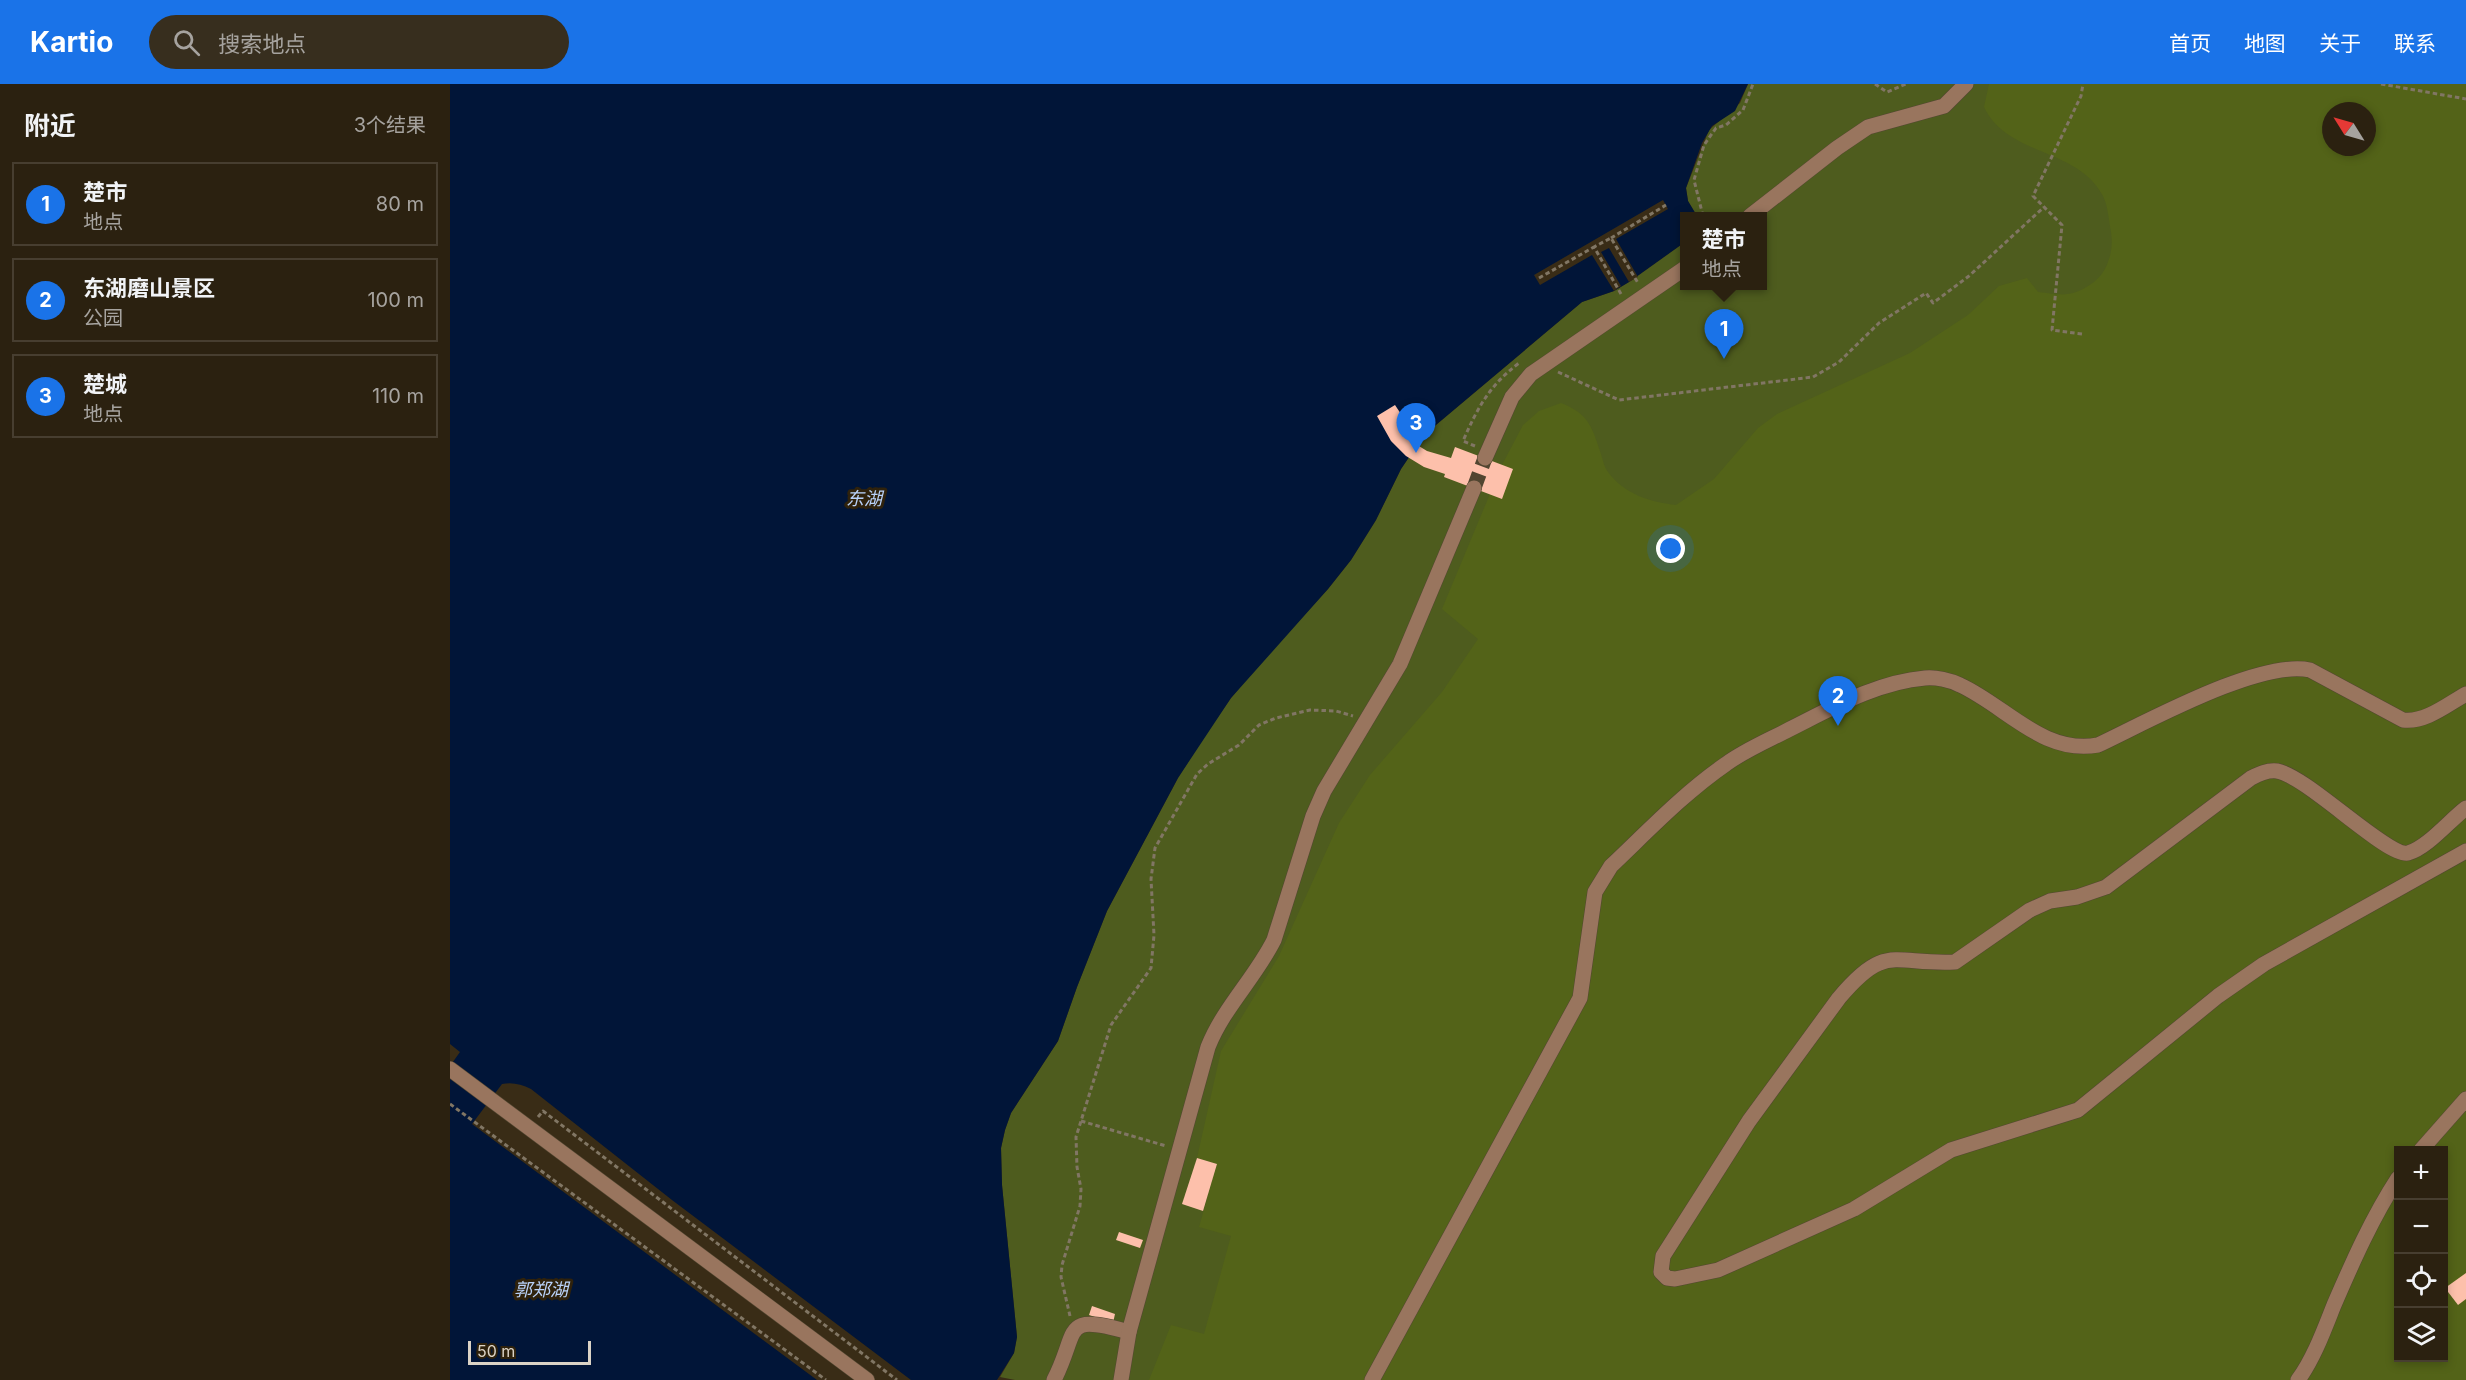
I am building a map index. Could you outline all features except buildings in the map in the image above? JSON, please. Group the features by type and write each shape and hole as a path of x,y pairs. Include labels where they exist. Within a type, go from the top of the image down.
{"street":[{"path":"1755,212 1837,148 1868,127 1944,106 1957,96 1966,84"},
{"path":"1485,459 1512,397 1542,366 1680,271"},
{"path":"1121,1380 1129,1332 1208,1047 1215,1029 1268,953 1312,816 1324,790 1400,664 1473,488"},
{"path":"1372,1380 1580,998 1593,904 1602,879 1611,866 1684,797 1727,763 1852,699 1896,684 1924,678 1940,679 1960,685 2037,733 2068,746 2084,747 2098,745 2244,679 2297,667 2310,670 2403,720 2412,722 2466,694"},
{"path":"2466,808 2422,845 2410,852 2398,853 2289,776 2274,771 2265,772 2251,778 2106,887 2093,893 2049,901 2030,910 1955,963 1898,958 1882,961 1869,968 1855,979 1839,998 1749,1121 1663,1256 1661,1272 1667,1278 1675,1280 1718,1270 1854,1209 1952,1150 2078,1110 2208,1003 2264,964 2466,851"},
{"path":"450,1069 867,1380"},
{"path":"2425,1146 2466,1099"},
{"path":"2298,1380 2327,1323 2361,1243 2394,1184"},
{"path":"1054,1380 1074,1329 1083,1324 1094,1323 1129,1332"}],"path":[{"path":"1702,212 1694,180 1704,145 1716,128 1726,125 1743,110 1753,84"},
{"path":"1875,84 1887,92 1906,84"},
{"path":"2082,334 2052,330 2062,225 2033,196 2081,96 2083,84"},
{"path":"2381,84 2466,99"},
{"path":"1539,278 1666,205"},
{"path":"1542,366 1619,400 1813,376 1839,362 1879,323 1926,293 1933,303 1969,276 2044,207"},
{"path":"1611,238 1638,283"},
{"path":"1594,247 1621,294"},
{"path":"1074,1329 1061,1276 1062,1265 1080,1206 1081,1189 1076,1137 1111,1025 1151,968 1154,935 1151,879 1155,848 1197,774 1208,764 1239,745 1259,725 1293,713 1323,710 1342,712 1365,723"},
{"path":"450,1104 826,1380"},
{"path":"530,1128 543,1111 897,1380"},
{"path":"1081,1121 1180,1150"}],"green space":[{"path":"1748,84 2466,84 2466,1380 1015,1380 1000,1377 1014,1353 1017,1337 1002,1185 1001,1148 1005,1130 1011,1113 1058,1041 1107,911 1178,778 1231,698 1351,560 1376,520 1401,469 1424,435 1582,302 1614,291 1680,246 1680,290 1767,290 1767,212 1695,212 1688,201 1686,188 1709,130 1740,103"},
{"path":"1989,84 2466,84 2466,1380 1149,1380 1171,1325 1204,1334 1231,1236 1199,1227 1217,1164 1197,1158 1221,1051 1279,956 1339,823 1370,775 1442,692 1478,639 1442,609 1502,465 1523,425 1539,411 1561,403 1570,407 1588,422 1606,468 1614,480 1638,496 1676,505 1714,479 1758,428 1777,414 1910,353 1968,315 1999,286 2027,278 2038,292 2067,294 2079,291 2094,282 2103,272 2109,260 2112,246 2103,196 2091,180 2077,168 2025,144 2009,135 1995,123 1984,107"}],"water":[{"name":"东湖","path":"450,84 1748,84 1735,111 1712,126 1702,143 1686,188 1688,201 1695,212 1680,212 1680,246 1614,291 1582,302 1424,435 1401,469 1376,520 1351,560 1231,698 1178,778 1107,911 1058,1041 1011,1113 1005,1130 1001,1148 1002,1185 1017,1337 1014,1353 997,1380 911,1380 672,1200 531,1089 509,1083 502,1084 472,1124 817,1380 450,1380 450,1066 460,1052 450,1044"}],"pier":[{"path":"1663,200 1668,209 1616,239 1638,277 1629,282 1609,248 1601,252 1621,286 1614,291 1592,255 1540,285 1534,275"}],"tunnel":[{"path":"1474,488 1485,458"}],"place":[{"name":"楚市","path":"1724,359"},
{"name":"楚城","path":"1416,453"},
{"name":"东湖磨山景区","path":"1838,726"}],"water label":[{"name":"郭郑湖","path":"541,1289"}]}
